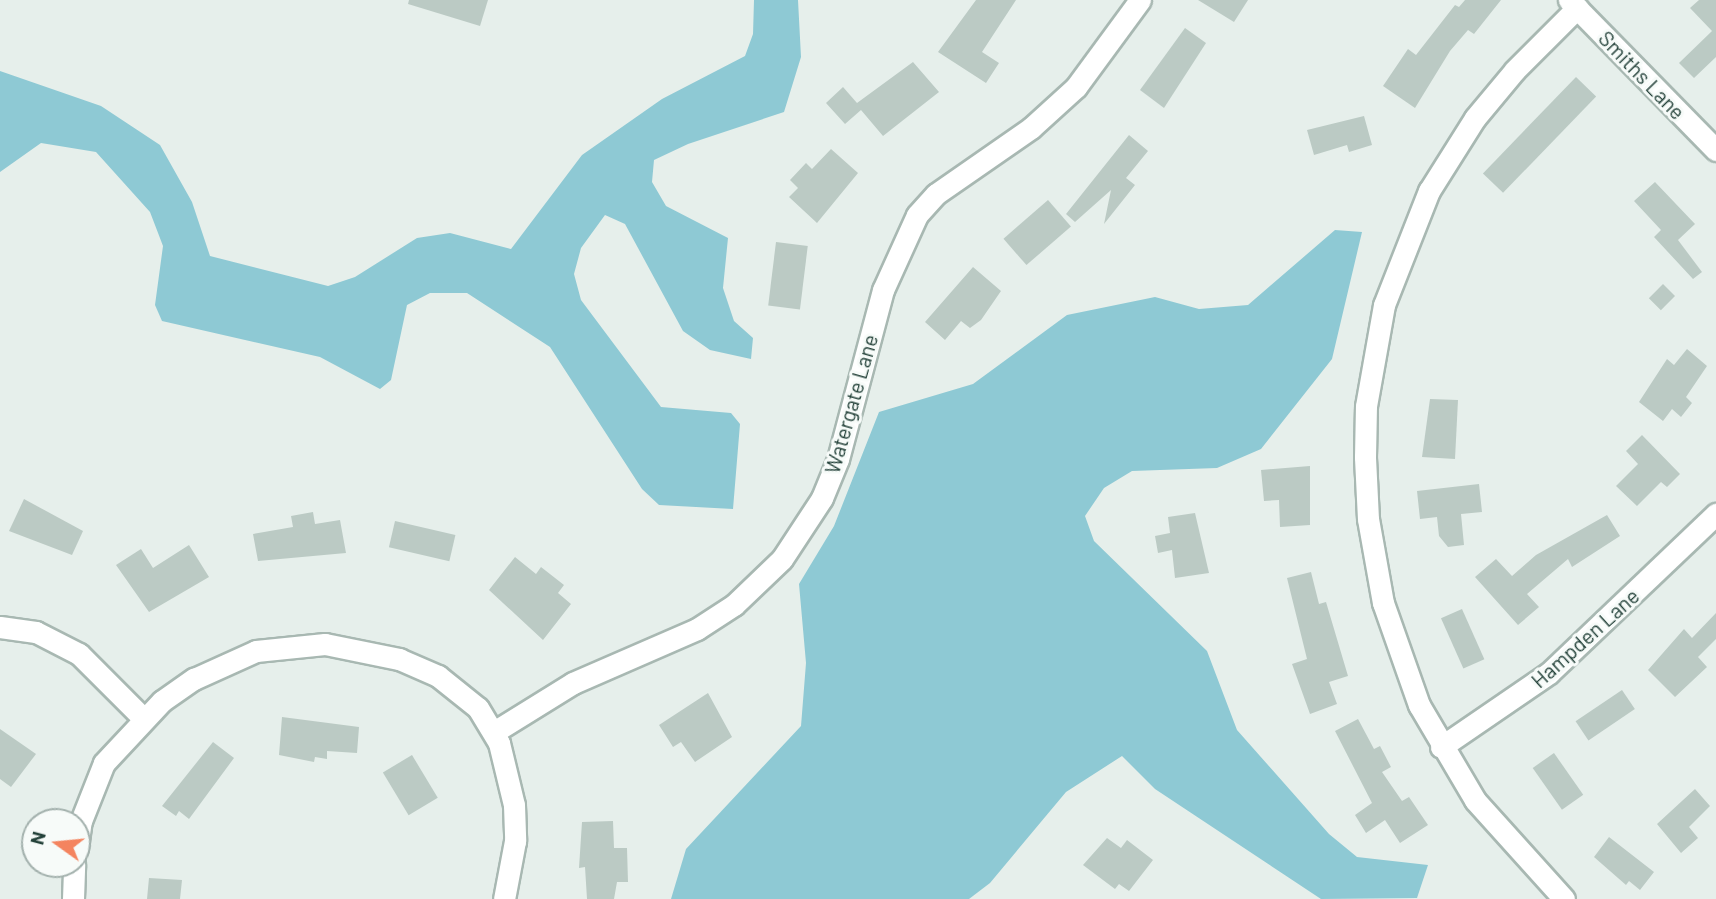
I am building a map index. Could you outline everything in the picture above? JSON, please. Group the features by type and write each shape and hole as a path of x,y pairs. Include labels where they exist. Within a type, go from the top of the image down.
{"street":[{"name":"Watergate Lane","path":"494,732 573,683 697,629 734,605 782,559 822,498 838,459 883,290 917,215 936,194 1031,128 1076,87 1140,0"},
{"path":"1564,899 1475,800 1441,747 1398,655 1372,551 1365,457 1374,346 1404,247 1446,159 1515,70 1573,4"},
{"name":"Smiths Lane","path":"1573,4 1716,150"},
{"name":"Hampden Lane","path":"1441,747 1549,673 1716,514"},
{"path":"0,627 36,632 79,654 143,718"},
{"path":"86,808 104,763 143,718 194,679 256,650 325,644 366,649 438,676 478,708 494,732 509,772 514,805 514,841 505,899"},
{"path":"74,899 75,878"}],"water":[{"path":"754,0 798,0 801,57 784,112 688,144 654,160 652,182 666,206 728,238 723,288 734,321 753,338 751,359 710,350 683,331 625,224 605,215 581,248 574,274 581,300 661,407 731,413 740,424 733,509 659,505 642,489 550,347 467,293 430,293 407,305 391,380 380,389 320,357 162,321 155,305 163,246 150,212 96,152 41,143 0,172 0,71 101,106 160,145 192,202 210,256 328,286 355,277 417,238 450,233 511,249 582,155 662,99 745,56 753,34"},
{"path":"1335,230 1362,232 1332,359 1261,449 1217,468 1132,471 1104,488 1085,516 1094,541 1207,651 1237,730 1329,834 1357,857 1428,865 1417,898 1321,899 1155,789 1122,756 1066,792 990,883 969,899 671,899 686,849 801,726 806,663 799,584 834,526 879,412 973,384 1067,315 1155,297 1199,309 1248,305"}],"building":[{"path":"409,0 488,0 480,26 408,4"},
{"path":"976,0 1016,0 982,52 999,63 986,83 938,52"},
{"path":"1198,0 1248,0 1234,22"},
{"path":"1465,0 1501,0 1474,34 1468,30 1450,51 1415,108 1383,86 1408,49 1416,55 1455,5 1459,7"},
{"path":"1699,0 1716,0 1716,57 1694,78 1679,63 1712,31 1690,8"},
{"path":"1185,28 1206,43 1164,108 1140,90"},
{"path":"913,62 939,92 883,136 861,110 845,124 826,103 843,87 857,103"},
{"path":"1576,77 1596,96 1503,193 1483,173"},
{"path":"1364,116 1372,145 1349,152 1347,145 1314,155 1307,130"},
{"path":"1129,135 1148,151 1126,178 1135,185 1104,224 1111,190 1075,222 1066,214"},
{"path":"831,149 858,173 817,223 789,197 798,188 790,180 806,163 812,169"},
{"path":"1655,182 1695,224 1678,240 1702,272 1693,279 1654,237 1661,230 1634,201"},
{"path":"1048,200 1071,226 1026,265 1003,239"},
{"path":"776,242 808,246 800,309 768,306"},
{"path":"973,267 1001,291 981,320 970,328 961,321 945,340 925,322"},
{"path":"1663,284 1675,296 1661,310 1649,298"},
{"path":"1687,349 1707,366 1686,397 1692,403 1681,417 1672,409 1663,421 1639,402 1667,359 1674,365"},
{"path":"1430,399 1458,400 1455,459 1422,457"},
{"path":"1642,435 1680,474 1667,487 1661,482 1637,506 1616,486 1638,464 1626,451"},
{"path":"1310,466 1310,525 1280,527 1279,500 1264,501 1261,470"},
{"path":"1479,484 1482,512 1461,514 1464,545 1448,547 1439,536 1437,517 1420,519 1417,491"},
{"path":"24,499 83,531 72,555 9,531"},
{"path":"313,512 315,524 340,520 346,553 258,561 253,534 293,527 291,516"},
{"path":"1195,513 1209,573 1175,578 1172,550 1158,553 1155,536 1170,533 1168,517"},
{"path":"1607,515 1620,536 1572,567 1568,559 1527,594 1539,607 1518,625 1475,577 1496,559 1512,576 1536,555"},
{"path":"395,521 455,535 449,561 389,547"},
{"path":"189,545 209,577 149,612 116,565 141,549 153,568"},
{"path":"515,557 536,574 541,567 564,585 558,593 571,604 543,640 489,590"},
{"path":"1311,572 1319,604 1326,602 1348,676 1329,682 1337,704 1310,714 1292,664 1307,659 1287,578"},
{"path":"1462,609 1484,659 1463,669 1441,618"},
{"path":"1716,613 1716,639 1698,657 1707,667 1675,697 1648,670 1684,629 1692,638"},
{"path":"1622,690 1635,709 1588,740 1576,721"},
{"path":"708,693 732,737 695,762 681,742 673,747 659,725"},
{"path":"282,717 359,727 357,753 327,751 327,759 315,757 314,762 279,755"},
{"path":"1358,719 1374,749 1380,746 1391,767 1382,772 1402,801 1409,797 1428,825 1400,843 1385,820 1366,833 1355,815 1372,803 1335,731"},
{"path":"0,729 36,754 11,787 0,779"},
{"path":"213,742 234,758 189,819 179,811 176,816 162,806"},
{"path":"1554,753 1583,795 1562,810 1533,768"},
{"path":"412,755 438,798 409,815 383,773"},
{"path":"1695,789 1710,806 1689,827 1698,838 1681,853 1657,824"},
{"path":"613,821 614,848 627,848 628,882 617,882 614,899 587,899 585,867 579,868 582,822"},
{"path":"1609,837 1654,872 1640,890 1629,881 1626,885 1594,857"},
{"path":"1107,838 1121,848 1127,840 1153,860 1129,891 1119,884 1115,889 1083,865"},
{"path":"149,878 182,880 180,899 147,899"}]}
